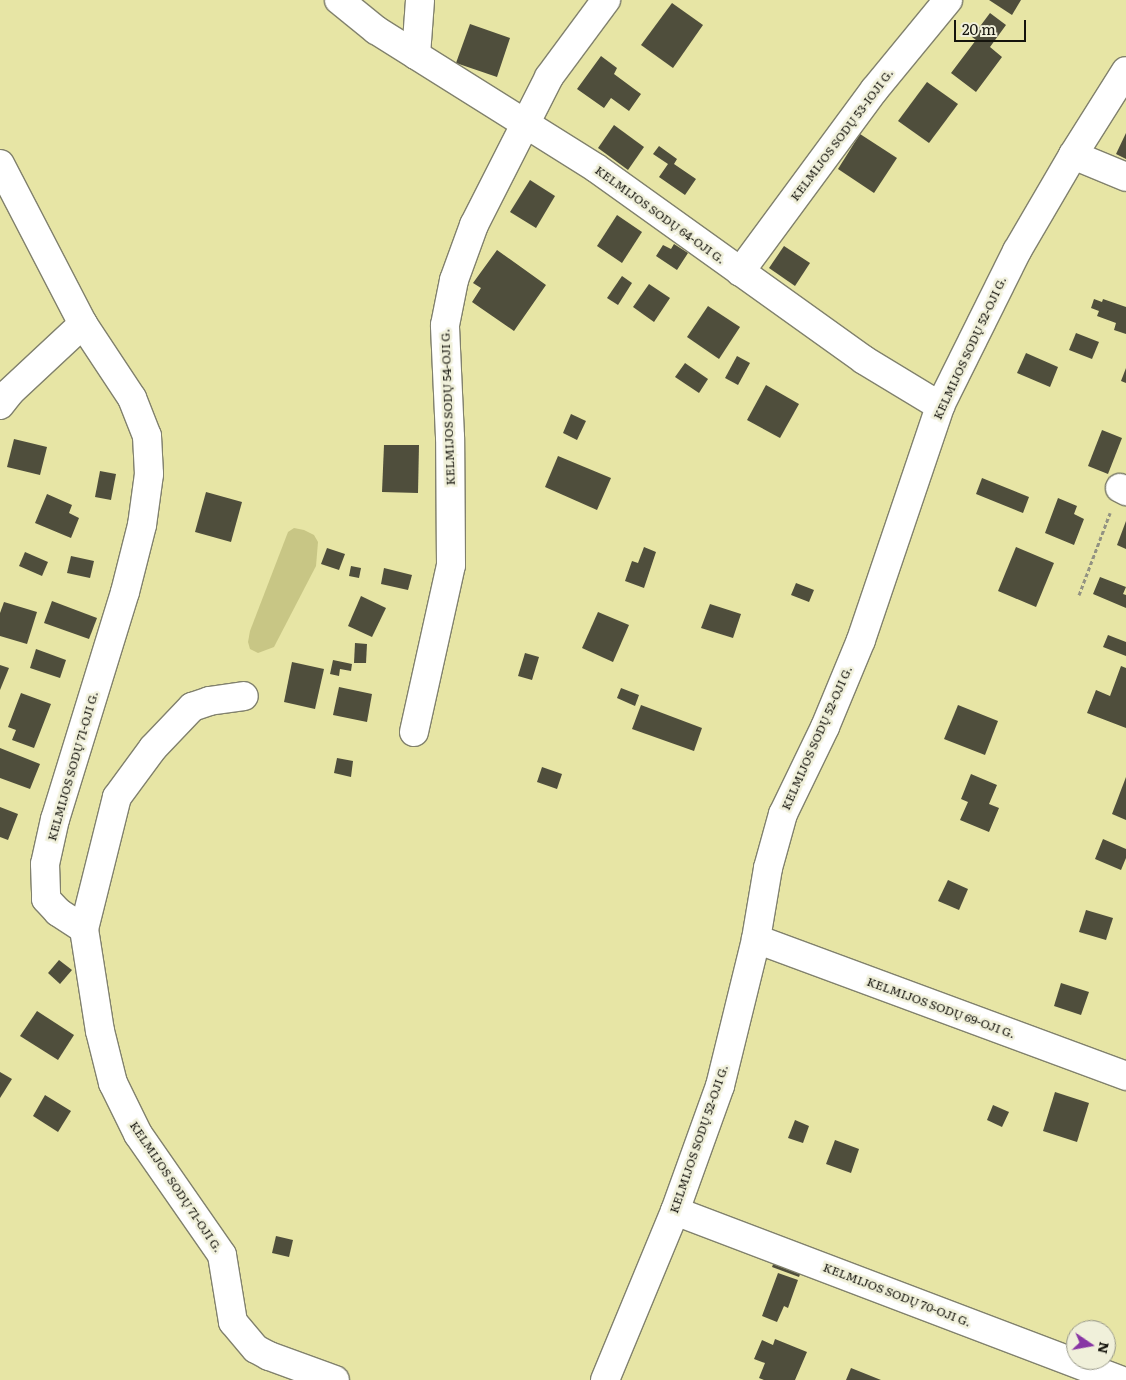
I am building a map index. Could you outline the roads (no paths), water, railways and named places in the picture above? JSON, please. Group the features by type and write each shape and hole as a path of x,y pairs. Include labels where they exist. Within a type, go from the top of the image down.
{"street":[{"name":"KELMIJOS SODŲ 64-OJI G.","path":"339,0 376,30 596,168 864,360 940,406"},
{"path":"416,55 420,0"},
{"name":"KELMIJOS SODŲ 54-OJI G.","path":"414,732 450,566 450,437 445,325 454,280 474,225 549,77 606,0"},
{"name":"KELMIJOS SODŲ 53-IOJI G.","path":"740,272 875,90 948,0"},
{"name":"KELMIJOS SODŲ 52-OJI G.","path":"606,1380 675,1211 720,1086 756,939 768,868 783,814 825,727 861,640 940,406 1017,251 1073,155 1126,71"},
{"path":"1073,155 1126,177"},
{"path":"0,164 83,324 10,392 0,405"},
{"name":"KELMIJOS SODŲ 71-OJI G.","path":"83,324 132,398 147,436 149,474 142,525 126,592 54,819 45,864 46,899 58,912 84,929 100,1030 113,1083 138,1134 222,1255 233,1322 256,1349 269,1356 335,1380"},
{"path":"84,929 118,797 153,748 192,707 209,701 244,696"},
{"name":"KELMIJOS SODŲ 69-OJI G.","path":"756,939 1126,1076"},
{"name":"KELMIJOS SODŲ 70-OJI G.","path":"675,1211 1120,1380"}]}
